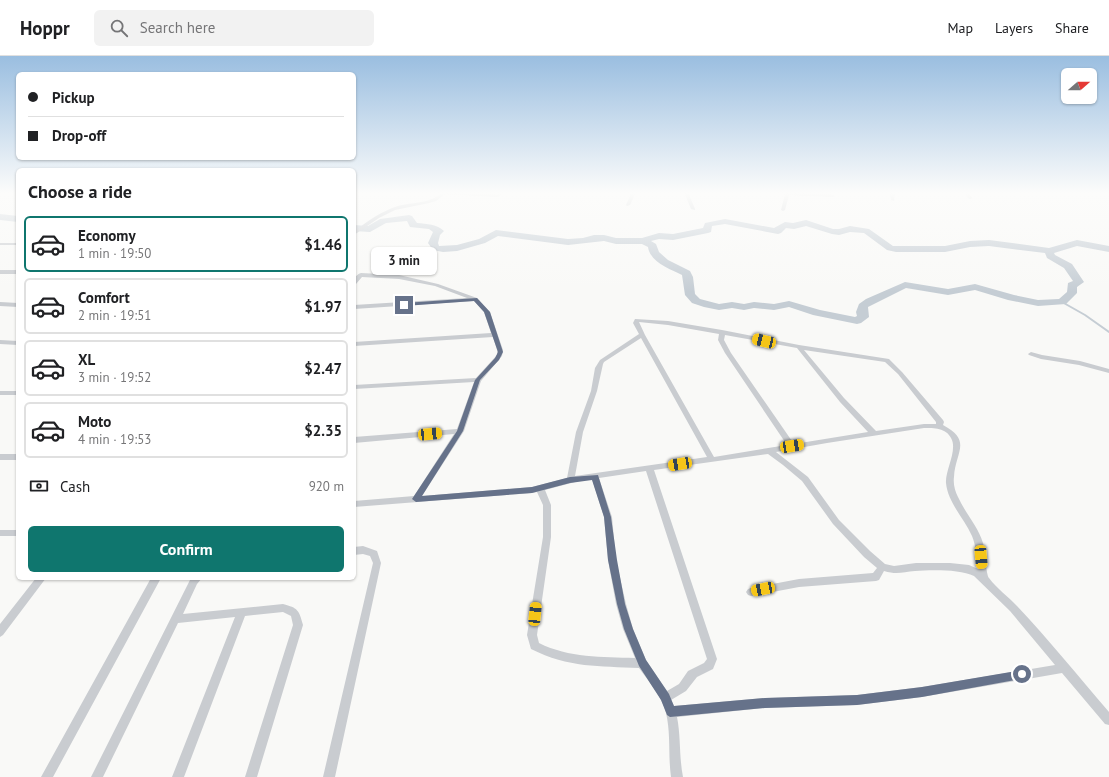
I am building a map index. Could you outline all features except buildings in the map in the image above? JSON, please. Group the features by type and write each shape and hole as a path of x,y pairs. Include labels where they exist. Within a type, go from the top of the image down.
{"street":[{"path":"356,233 367,226"},
{"path":"1,244 16,244"},
{"path":"0,272 16,272"},
{"path":"356,280 361,275 399,277 436,285 475,299 487,312 500,350 500,356 478,380 460,431 445,457 416,499"},
{"path":"356,307 475,299"},
{"path":"0,304 16,304"},
{"path":"712,459 642,335 636,323 637,320 668,323 799,347 887,360 934,413 940,422 938,426"},
{"path":"722,332 721,340 728,353 792,446"},
{"path":"356,344 494,335"},
{"path":"570,480 581,423 594,390 598,367 602,361 642,335"},
{"path":"0,342 16,343"},
{"path":"799,347 842,400 874,433"},
{"path":"1031,354 1040,357 1080,363 1109,371"},
{"path":"356,387 478,380"},
{"path":"0,393 16,393"},
{"path":"356,504 540,488 570,480 769,451 874,433 924,426 938,426 952,434 956,444 955,460 950,473 950,485 957,504 976,537 981,557 983,578"},
{"path":"356,440 460,431"},
{"path":"769,451 805,479 836,522 882,567 894,570 922,567 962,568 973,571 983,578 1013,608 1109,720"},
{"path":"0,457 16,457"},
{"path":"649,468 712,659 708,668 693,673 684,687 665,697"},
{"path":"595,477 608,517 612,560 621,604 634,645 642,663 665,697 670,712 674,729 675,765 677,777"},
{"path":"540,488 547,505 547,536 532,635 536,646 558,657 642,663"},
{"path":"0,533 16,534"},
{"path":"330,777 377,563 374,554 364,550 356,551"},
{"path":"751,592 799,583 876,577 882,567"},
{"path":"0,632 39,580"},
{"path":"47,777 155,580"},
{"path":"97,777 195,580"},
{"path":"175,619 283,608 295,613 298,619 298,625 251,777"},
{"path":"178,777 241,613"},
{"path":"670,712 765,703 857,700 922,692 1064,668"}],"waterway":[{"path":"356,228 370,229 373,226"},
{"path":"419,226 431,227 439,231 436,234 433,243 436,248 443,249 457,248 482,241 496,233 568,242 584,241 594,238 604,238 616,241 644,241"},
{"path":"644,241 649,238 659,236 673,237 708,230 708,226"},
{"path":"745,226 778,231 779,228 784,226"},
{"path":"791,226 795,226"},
{"path":"816,226 827,230 839,232 847,229 866,231 890,248 896,249 945,249 970,244 989,243 1049,251"},
{"path":"644,241 653,246 654,253 664,262 686,273 688,277 690,295 696,301 719,307 732,305 744,307 754,305 774,307 789,304 817,313 857,321 863,317 863,306 870,301 905,285 948,292 975,287 1012,298 1038,303 1062,302 1072,293 1072,285 1079,282 1068,266 1050,256 1049,251"},
{"path":"1049,251 1077,243 1109,249"},
{"path":"1062,302 1085,315 1109,332"}],"route":[{"path":"404,305 475,299 487,312 500,350 500,356 478,380 460,431 445,457 416,499 532,490 579,478 595,477 608,517 612,560 628,629 642,663 658,684 665,697 670,712 765,703 857,700 922,692 1022,674"}]}
